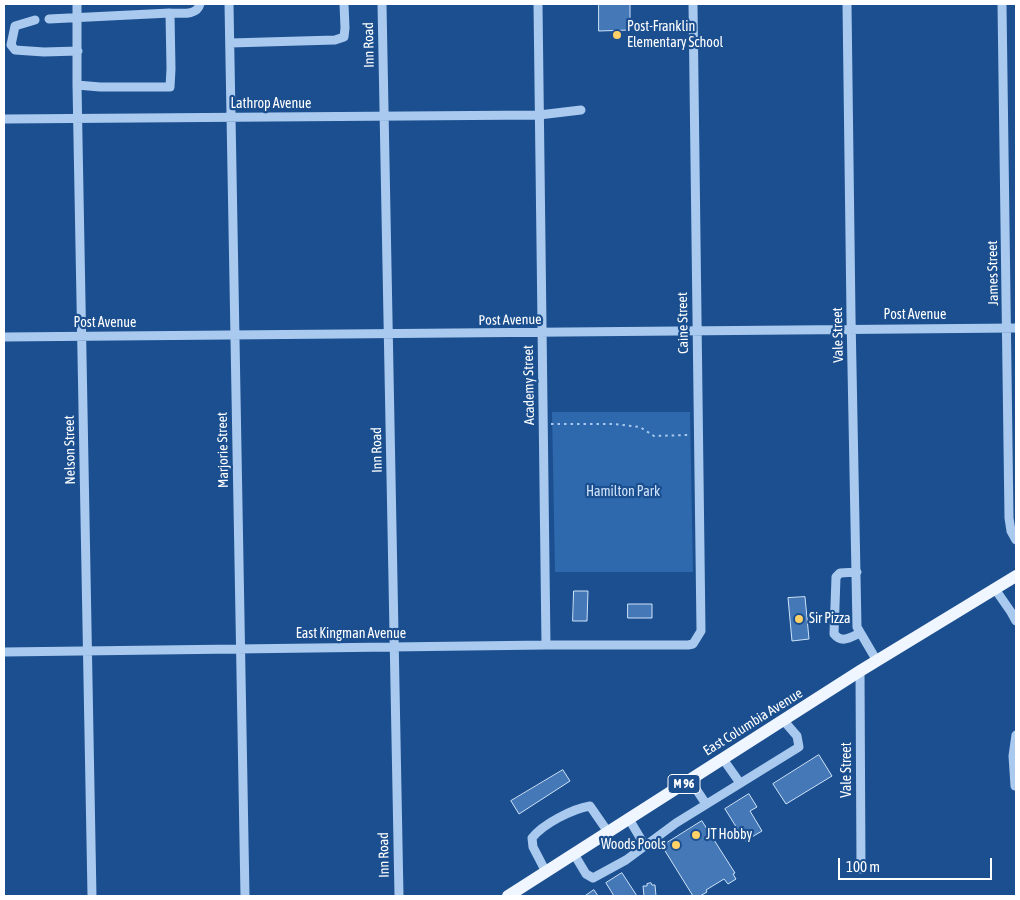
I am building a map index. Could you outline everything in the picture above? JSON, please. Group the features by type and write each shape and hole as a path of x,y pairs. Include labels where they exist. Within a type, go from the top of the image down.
{"main road":[{"name":"East Columbia Avenue","path":"508,896 877,661 1016,576"}],"street":[{"name":"Nelson Street","path":"77,4 92,896"},
{"path":"49,19 195,12 199,9 200,4"},
{"name":"Marjorie Street","path":"229,4 245,896"},
{"path":"230,44 335,40 344,37 344,4"},
{"name":"Inn Road","path":"382,4 399,896"},
{"name":"Academy Street","path":"538,4 546,645"},
{"name":"Caine Street","path":"693,4 701,630 697,640"},
{"name":"Vale Street","path":"848,4 851,329 857,628 877,661"},
{"name":"James Street","path":"1002,4 1012,328 1012,531 1016,540"},
{"path":"77,85 100,88 170,88 170,14"},
{"path":"36,20 15,26 11,45 15,50 44,52 78,51"},
{"name":"Lathrop Avenue","path":"4,120 539,115 581,110"},
{"name":"Post Avenue","path":"4,337 1012,328"},
{"path":"856,572 840,573 836,577 834,634 838,639 842,640 860,633"},
{"path":"995,589 1012,612 1016,621"},
{"name":"East Kingman Avenue","path":"4,652 241,648 688,645 693,644 697,640"},
{"name":"Vale Street","path":"860,672 861,869"},
{"path":"574,854 586,874 593,878 626,860 676,823 799,747 797,736 784,720"},
{"path":"1015,786 1013,756 1016,735"},
{"path":"723,759 740,783"},
{"path":"690,780 706,804"},
{"path":"546,872 533,848 532,838 538,830 579,808 590,806 608,832"},
{"path":"629,819 645,846"}],"path":[{"path":"543,423 636,426 654,436 684,436 698,433"}],"green space":[{"name":"Hamilton Park","path":"552,412 690,412 693,572 555,572"}],"building":[{"path":"599,4 630,4 630,30 599,31"},
{"path":"574,591 588,591 587,621 573,621"},
{"name":"Sir Pizza","path":"805,597 809,639 792,641 788,598"},
{"path":"628,604 652,604 652,618 628,618"},
{"path":"819,755 832,776 786,804 773,784"},
{"path":"563,770 570,781 519,814 511,801"},
{"path":"749,794 757,807 750,811 762,831 745,841 725,809"},
{"path":"702,821 735,873 733,874 736,879 728,884 724,879 700,896 693,896 662,846"},
{"path":"622,873 637,896 614,896 606,883"},
{"path":"651,883 655,885 656,896 644,896 643,886"},
{"path":"594,890 598,896 585,896"}],"place":[{"name":"Post-Franklin Elementary School","path":"617,35"},
{"name":"Sir Pizza","path":"799,619"},
{"name":"JT Hobby","path":"696,835"},
{"name":"Woods Pools","path":"676,845"}]}
